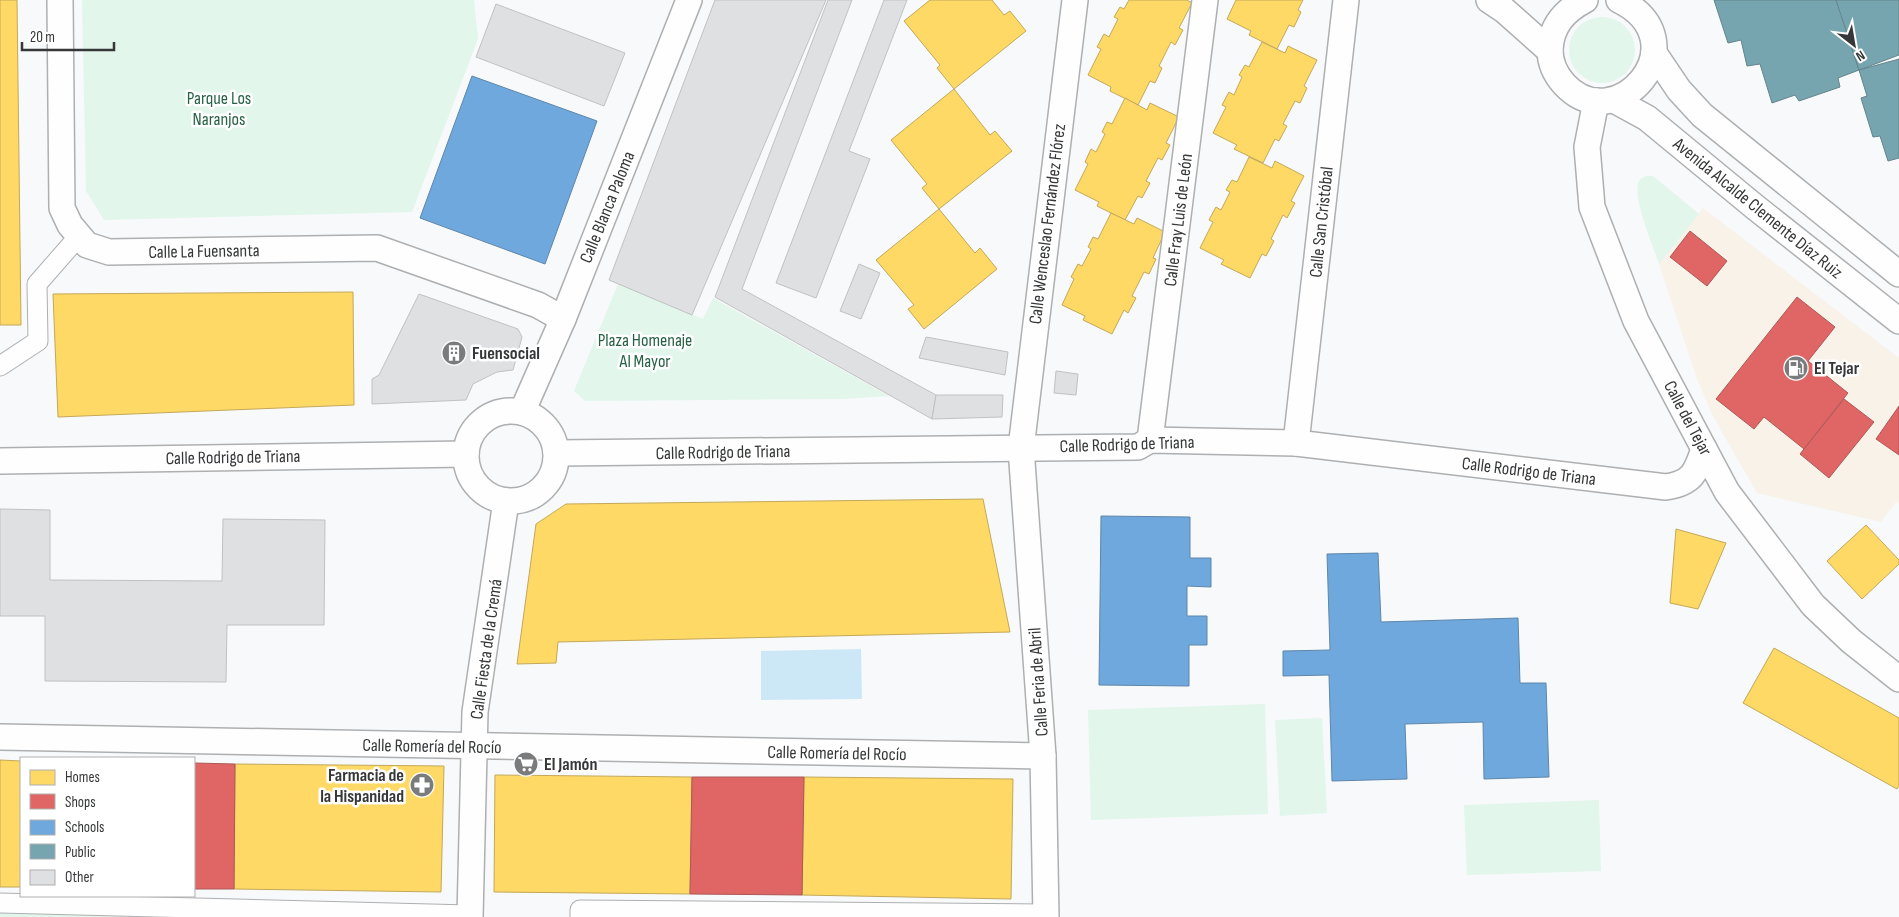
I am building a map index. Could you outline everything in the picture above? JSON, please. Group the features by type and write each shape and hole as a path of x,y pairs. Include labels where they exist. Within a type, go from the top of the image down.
{"street":[{"name":"Calle La Fuensanta","path":"60,0 62,208 70,225 87,245 109,252 377,248 538,305 563,319"},
{"name":"Calle Blanca Paloma","path":"522,412 563,319 688,0"},
{"name":"Calle Wenceslao Fernández Flórez","path":"1021,448 1075,0"},
{"name":"Calle Fray Luis de León","path":"1150,440 1206,0"},
{"name":"Calle San Cristóbal","path":"1296,444 1346,0"},
{"path":"1488,0 1504,10 1550,51"},
{"path":"1605,100 1630,93 1643,81 1650,68 1654,53 1652,37 1647,23 1634,8 1619,0"},
{"path":"1550,51 1552,34 1559,19 1572,2"},
{"name":"Avenida Alcalde Clemente Díaz Ruiz","path":"1550,51 1552,66 1559,79 1569,90 1582,97 1605,100 1647,118 1755,207 1899,321"},
{"path":"1654,53 1679,90 1702,115 1899,274"},
{"name":"Calle del Tejar","path":"1605,100 1587,147 1592,207 1636,321 1727,492 1814,605 1851,641 1899,679"},
{"path":"0,366 38,341 37,284 79,236"},
{"path":"509,410 535,417 546,427 554,439 557,453 556,467 542,490 530,497 517,501 506,501 491,496 480,489 472,478 467,466 466,454 469,441 475,429 484,419 496,413 509,410"},
{"name":"Calle Rodrigo de Triana","path":"557,453 1138,447 1150,440 1296,444 1666,486 1680,484 1692,477 1704,449"},
{"name":"Calle Feria de Abril","path":"1021,448 1043,756 1046,916"},
{"name":"Calle Rodrigo de Triana","path":"0,461 466,454"},
{"name":"Calle Fiesta de la Cremá","path":"470,916 475,712 506,501"},
{"name":"Calle Romería del Rocío","path":"0,737 1043,756"},
{"path":"0,903 470,916"},
{"path":"580,917 580,910 1046,916"}],"shaded area":[{"name":"El Tejar","path":"1703,208 1899,358 1899,504 1896,502 1881,522 1757,493 1713,416 1697,379 1659,264"}],"green space":[{"name":"Parque Los Naranjos","path":"82,0 474,0 478,39 412,212 104,220 86,191"},
{"path":"1602,17 1615,20 1625,27 1632,37 1635,50 1632,63 1625,73 1615,80 1602,83 1589,80 1579,73 1572,63 1569,50 1572,37 1579,27 1589,20"},
{"path":"1646,176 1653,176 1699,214 1659,264 1639,201 1638,182"},
{"name":"Plaza Homenaje Al Mayor","path":"618,284 703,319 713,298 889,396 842,399 585,401 574,391"},
{"path":"1265,704 1268,814 1091,820 1088,710"},
{"path":"1322,718 1327,813 1280,816 1275,720"},
{"path":"1599,800 1601,871 1467,875 1464,805"},
{"path":"0,911 280,917 0,917"}],"water":[{"path":"861,649 862,699 761,700 761,651"}],"building: Homes":[{"path":"0,0 17,0 21,325 0,325"},
{"path":"930,0 992,0 1004,15 1010,11 1026,31 954,89 937,68 940,65 904,21"},
{"path":"1129,0 1187,0 1192,3 1179,28 1183,30 1175,45 1171,42 1159,66 1162,68 1155,83 1150,81 1138,105 1110,91 1111,87 1088,75 1101,49 1097,47 1104,34 1109,37 1118,19 1114,17 1120,7 1124,9"},
{"path":"1236,0 1303,0 1298,10 1301,12 1294,27 1289,25 1277,49 1249,35 1251,31 1227,19"},
{"path":"1262,42 1285,53 1288,46 1317,60 1304,86 1307,88 1300,103 1295,101 1283,124 1287,126 1279,141 1275,139 1263,163 1234,149 1237,145 1213,133 1226,107 1222,105 1229,92 1234,95 1242,77 1239,75 1245,65 1249,67"},
{"path":"954,89 990,135 995,131 1012,151 939,209 922,188 927,184 891,140"},
{"path":"1125,98 1147,110 1150,103 1179,117 1166,143 1170,145 1162,160 1158,158 1146,181 1150,183 1142,198 1138,196 1125,220 1097,206 1099,202 1075,190 1088,164 1085,162 1091,149 1096,152 1105,134 1102,132 1107,122 1112,124"},
{"path":"1249,157 1272,168 1275,161 1304,176 1291,201 1295,203 1287,218 1283,215 1271,239 1274,241 1266,256 1262,254 1250,278 1221,264 1224,260 1200,248 1213,222 1209,220 1216,207 1221,210 1230,192 1226,190 1232,180 1237,182"},
{"path":"939,209 975,253 980,248 997,269 924,329 908,309 914,305 876,260"},
{"path":"1111,213 1134,224 1137,218 1165,232 1153,258 1156,259 1149,274 1144,272 1132,296 1136,298 1128,313 1124,310 1112,334 1083,320 1085,316 1062,305 1074,279 1071,277 1078,264 1082,266 1091,249 1088,247 1093,237 1098,239"},
{"path":"353,292 354,405 58,417 53,294"},
{"path":"983,499 1010,632 558,642 556,663 517,664 536,524 566,504"},
{"path":"1866,525 1899,560 1899,564 1862,599 1827,561"},
{"path":"1676,529 1726,543 1698,609 1670,603"},
{"path":"1774,648 1899,718 1899,786 1897,789 1743,703"},
{"path":"0,760 20,761 20,887 0,887"},
{"path":"235,764 444,766 441,892 234,889"},
{"path":"495,775 692,777 690,894 494,892"},
{"path":"804,777 1013,779 1011,899 802,895"}],"building: Shops":[{"path":"1690,231 1727,261 1707,286 1670,257"},
{"path":"1797,297 1835,327 1808,361 1848,393 1804,449 1764,417 1754,429 1716,399"},
{"path":"1844,399 1874,422 1829,478 1800,454"},
{"path":"1899,406 1899,455 1876,439"},
{"path":"195,763 235,764 234,889 195,889"},
{"path":"692,777 804,777 802,895 690,894"}],"building: Schools":[{"path":"472,76 597,121 545,264 420,218"},
{"path":"1101,516 1190,517 1190,558 1211,558 1211,587 1187,586 1187,616 1207,616 1207,645 1189,645 1189,686 1099,685"},
{"path":"1378,553 1381,622 1518,618 1520,683 1546,683 1549,777 1484,779 1483,722 1405,724 1407,779 1332,781 1329,675 1283,676 1283,651 1330,650 1327,554"}],"building: Public":[{"path":"1714,0 1858,0 1853,4 1858,26 1846,30 1859,70 1838,78 1840,87 1799,101 1795,95 1772,103 1760,64 1747,66 1741,40 1728,43"},
{"path":"1836,0 1899,0 1899,55 1859,70"},
{"path":"1899,59 1899,158 1888,161 1880,136 1873,137 1861,98 1867,96 1859,70"}],"building: Other":[{"path":"715,0 826,0 692,315 609,280"},
{"path":"828,0 852,0 742,289 936,395 932,419 715,297"},
{"path":"884,0 907,0 849,151 870,159 816,298 776,283"},
{"path":"496,4 625,53 604,106 476,57"},
{"path":"859,264 880,273 861,319 840,311"},
{"name":"Fuensocial","path":"419,294 518,329 522,337 513,370 497,372 473,384 466,400 372,404 372,379 379,375"},
{"path":"926,337 1008,352 1005,375 919,358"},
{"path":"1056,371 1078,374 1076,395 1054,393"},
{"path":"936,395 1003,395 1002,417 932,419"},
{"path":"0,509 50,510 50,580 222,581 223,519 325,520 324,625 227,625 226,682 45,681 45,616 0,616"}],"place":[{"name":"Fuensocial","path":"454,353"},
{"name":"El Tejar","path":"1796,368"},
{"name":"El Jamón","path":"526,764"},
{"name":"Farmacia de la Hispanidad","path":"422,785"}]}
